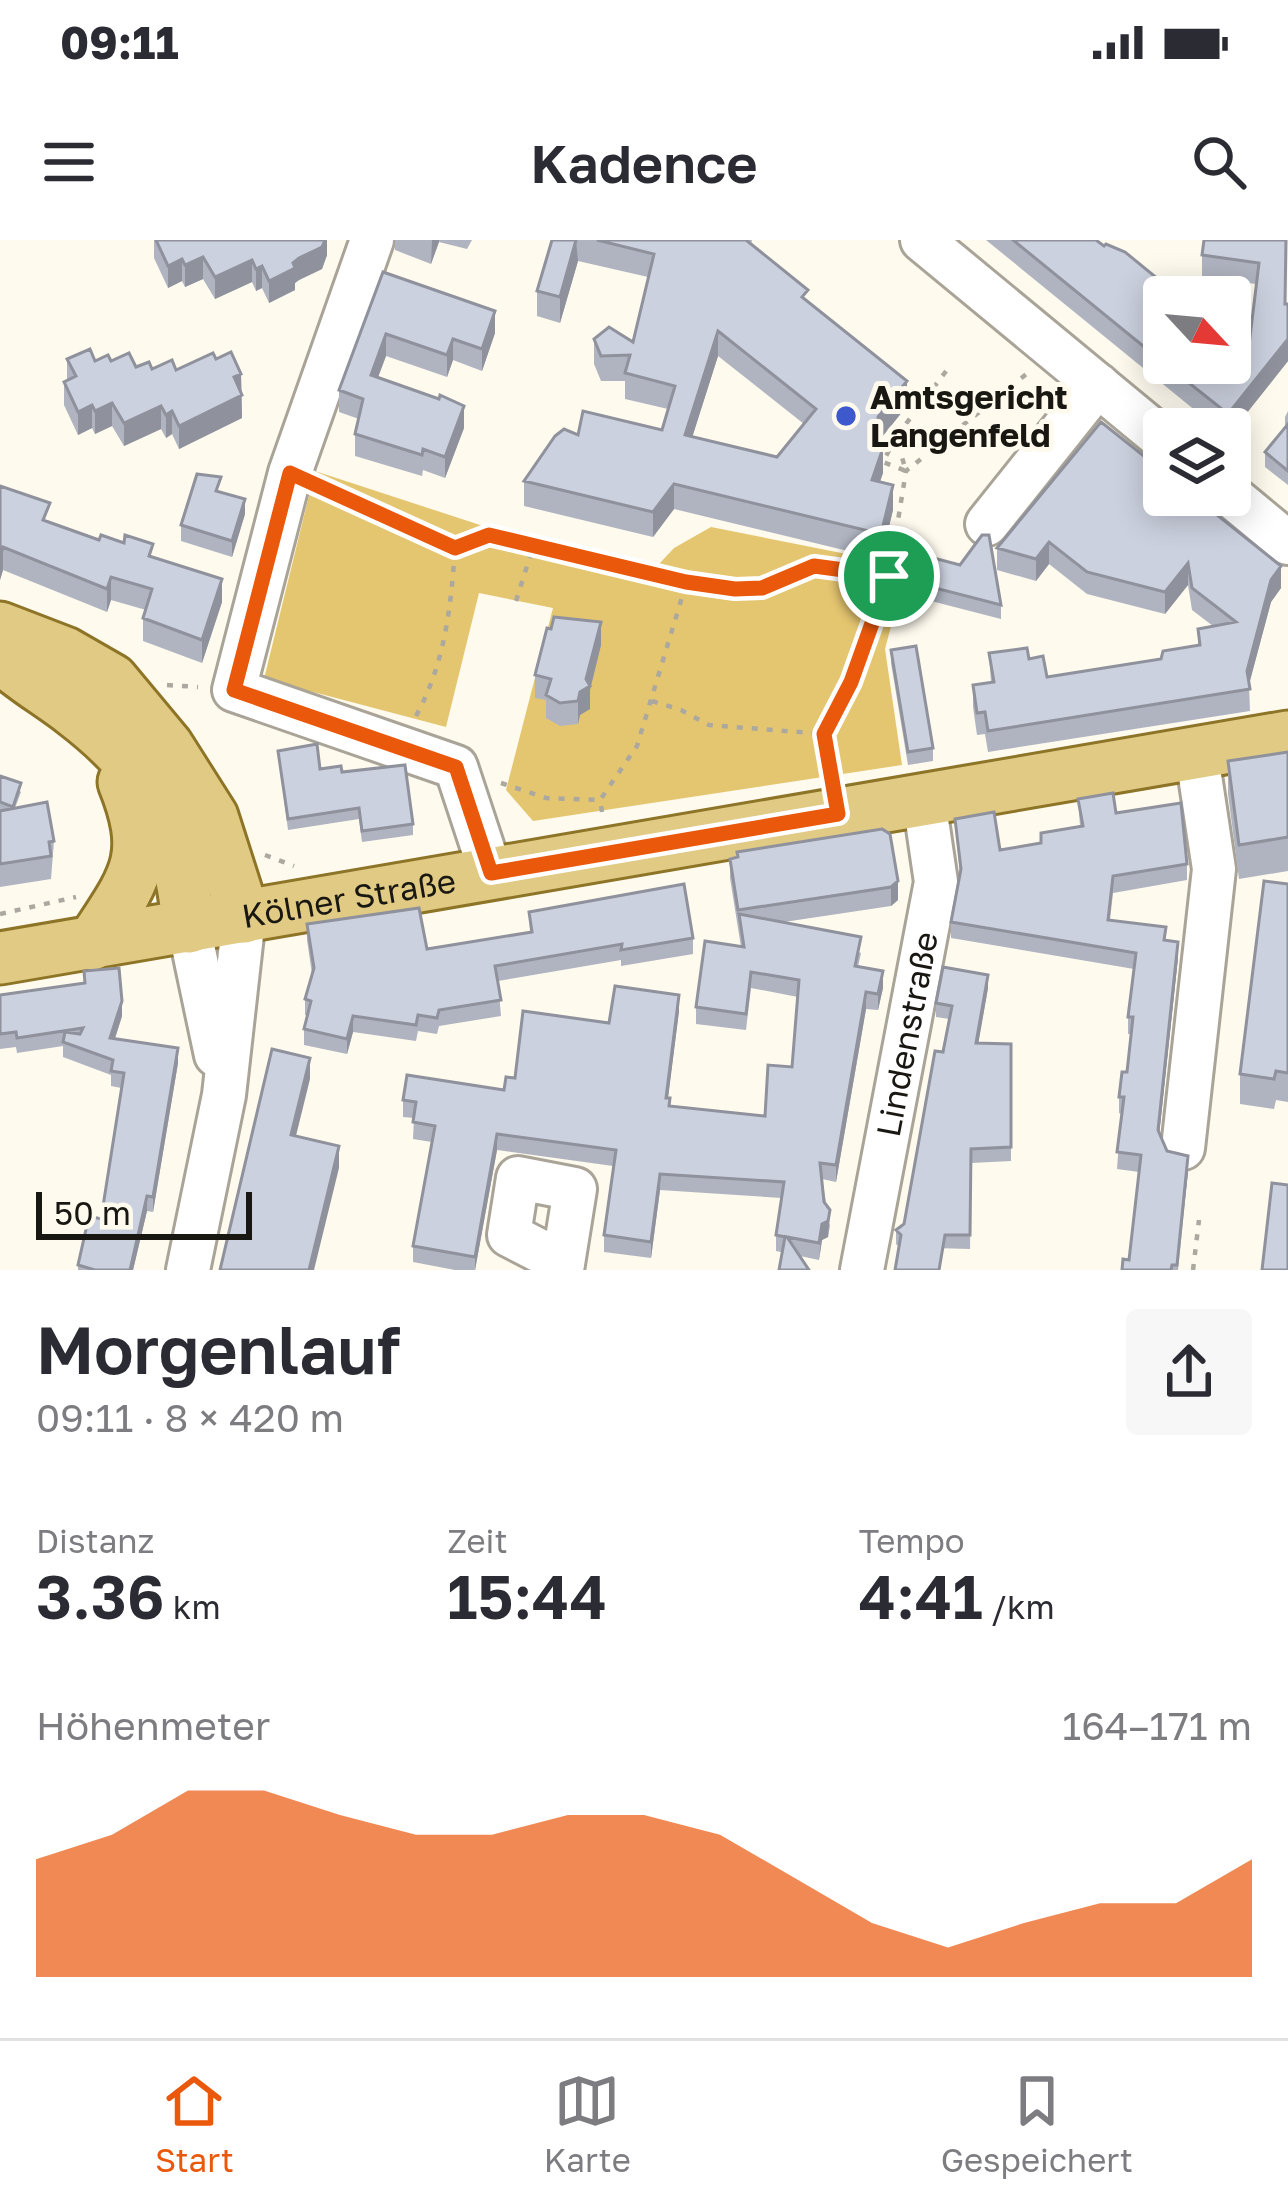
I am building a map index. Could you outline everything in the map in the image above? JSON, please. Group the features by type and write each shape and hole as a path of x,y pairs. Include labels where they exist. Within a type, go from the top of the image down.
{"main road":[{"path":"0,628 65,653 112,680 167,746 212,817 244,917"},
{"path":"0,656 140,772 165,816 182,867 189,927"},
{"name":"Kölner Straße","path":"0,958 1288,737"},
{"path":"92,944 124,894 139,855 139,820 108,742"}],"street":[{"path":"372,240 290,473 234,690 456,767 491,873"},
{"path":"922,240 1143,423"},
{"path":"987,524 1097,385"},
{"path":"1251,512 1288,543"},
{"path":"1183,1148 1214,869 1197,755"},
{"name":"Lindenstraße","path":"862,1270 936,882 924,800"},
{"path":"188,1270 224,1095 244,917"},
{"path":"189,927 224,1095"}],"path":[{"path":"906,471 1056,351"},
{"path":"906,471 883,462 896,437 947,370"},
{"path":"838,814 824,734 851,682 889,576 906,471 896,437"},
{"path":"290,473 455,548 489,535 686,582 735,589 762,588 814,566 889,576"},
{"path":"516,601 533,547"},
{"path":"399,747 434,680 450,619 455,548"},
{"path":"608,853 600,800 637,746 686,582"},
{"path":"112,680 234,690"},
{"path":"652,701 709,725 824,734"},
{"path":"456,767 546,798 600,800"},
{"path":"255,847 310,872"},
{"path":"0,914 97,892"},
{"path":"1193,1270 1199,1220"}],"shaded area":[{"path":"315,471 645,579 674,548 711,527 907,566 885,649 902,765 533,821 506,790 553,608 479,593 446,727 264,679"}],"building":[{"path":"156,240 325,240 322,247 293,263 295,268 269,281 262,266 256,269 252,260 215,277 203,257 168,266"},
{"path":"552,240 576,240 560,297 537,291"},
{"path":"597,240 746,240 808,290 802,297 907,381 878,417 883,448 872,480 893,485 881,534 674,484 653,512 524,481 555,436 564,429 578,435 583,411 662,430 675,386 625,373 630,355 601,356 594,339 609,327 633,342 654,254","holes":["718,331 816,409 777,457 685,435"]},
{"path":"1013,240 1096,240 1125,252 1154,276 1143,276 1143,346"},
{"path":"1204,240 1286,240 1288,339 1233,408 1220,408 1190,384 1251,384 1251,329 1259,263 1202,255"},
{"path":"383,272 495,311 482,349 453,339 447,355 386,334 371,375 464,406 445,457 423,449 422,455 355,434 363,399 339,390"},
{"path":"90,349 95,361 108,355 111,361 129,353 136,367 149,362 152,369 172,360 176,370 213,353 216,359 231,352 241,374 234,377 242,395 179,426 172,411 166,415 161,406 124,423 112,403 78,412 64,382 76,376 67,359"},
{"path":"1101,422 1143,455 1143,516 1218,516 1281,566 1271,580 1247,671 1250,689 988,731 985,712 977,713 973,685 994,682 989,653 1027,648 1029,659 1043,656 1047,677 1161,659 1163,651 1200,645 1198,629 1236,622 1192,588 1188,563 1165,592 1087,572 1049,542 1036,559 997,548"},
{"path":"1288,424 1288,471 1265,452"},
{"path":"197,474 221,477 216,491 245,499 232,541 181,525"},
{"path":"0,486 50,503 43,520 99,540 101,535 124,543 125,535 153,544 149,556 222,579 202,640 143,618 152,589 111,577 107,589 3,547 0,557"},
{"path":"982,535 989,535 1001,605 904,580 911,552 960,565"},
{"path":"554,617 601,622 586,679 590,686 580,692 578,701 560,703 546,695 551,679 535,675"},
{"path":"916,646 933,748 908,752 891,650"},
{"path":"317,744 320,769 341,766 342,772 405,765 413,824 362,831 359,808 288,819 278,751"},
{"path":"1288,752 1288,837 1239,845 1228,761"},
{"path":"0,776 21,783 13,807 0,802"},
{"path":"1113,793 1116,813 1181,803 1187,864 1113,876 1108,920 1166,927 1164,940 1178,942 1158,1130 1167,1151 1188,1156 1177,1265 1171,1270 1122,1270 1123,1259 1129,1260 1141,1155 1117,1152 1136,953 951,922 961,869 955,819 994,812 1000,850 1041,843 1041,833 1083,826 1078,799"},
{"path":"47,802 54,841 49,842 51,856 0,864 0,811"},
{"path":"882,829 890,834 898,881 891,887 738,910 730,859 738,857 737,852"},
{"path":"1264,881 1288,884 1288,1073 1276,1071 1274,1079 1240,1074"},
{"path":"684,884 693,938 621,950 622,944 495,966 501,1000 439,1010 437,1018 418,1015 416,1025 353,1016 347,1039 304,1029 311,1001 305,999 314,968 307,924 419,908 427,949 532,932 529,912"},
{"path":"739,914 861,937 855,966 883,971 878,994 866,992 836,1165 820,1163 828,1221 822,1224 819,1243 787,1237 809,1270 779,1270 785,1237 776,1235 784,1182 660,1174 651,1242 604,1235 616,1150 497,1134 475,1257 413,1246 435,1126 413,1122 416,1102 403,1100 407,1075 504,1090 506,1077 515,1078 523,1011 609,1023 615,986 679,995 666,1098 670,1098 669,1106 765,1116 768,1065 792,1067 799,980 751,972 746,1014 696,1007 705,941 744,947"},
{"path":"943,967 988,975 976,1043 1011,1044 1011,1147 971,1149 970,1235 945,1235 939,1270 895,1270 901,1235 896,1230 904,1224 935,1051 943,1052 952,1006 936,1003"},
{"path":"119,968 122,1001 110,1038 178,1048 153,1197 147,1196 130,1270 95,1270 78,1265 89,1216 101,1219 124,1073 111,1071 113,1060 63,1042 65,1032 80,1034 83,1028 17,1038 16,1032 0,1034 0,995 85,983 84,971"},
{"path":"272,1049 310,1058 291,1135 339,1146 309,1270 220,1270"},
{"path":"1272,1183 1288,1185 1288,1270 1262,1270"}],"place":[{"name":"Amtsgericht Langenfeld","path":"846,416"}],"route":[{"path":"290,473 455,548 489,535 686,582 735,589 762,588 814,566 889,576 851,682 824,734 838,814 491,873 456,767 234,690 290,473"}]}
